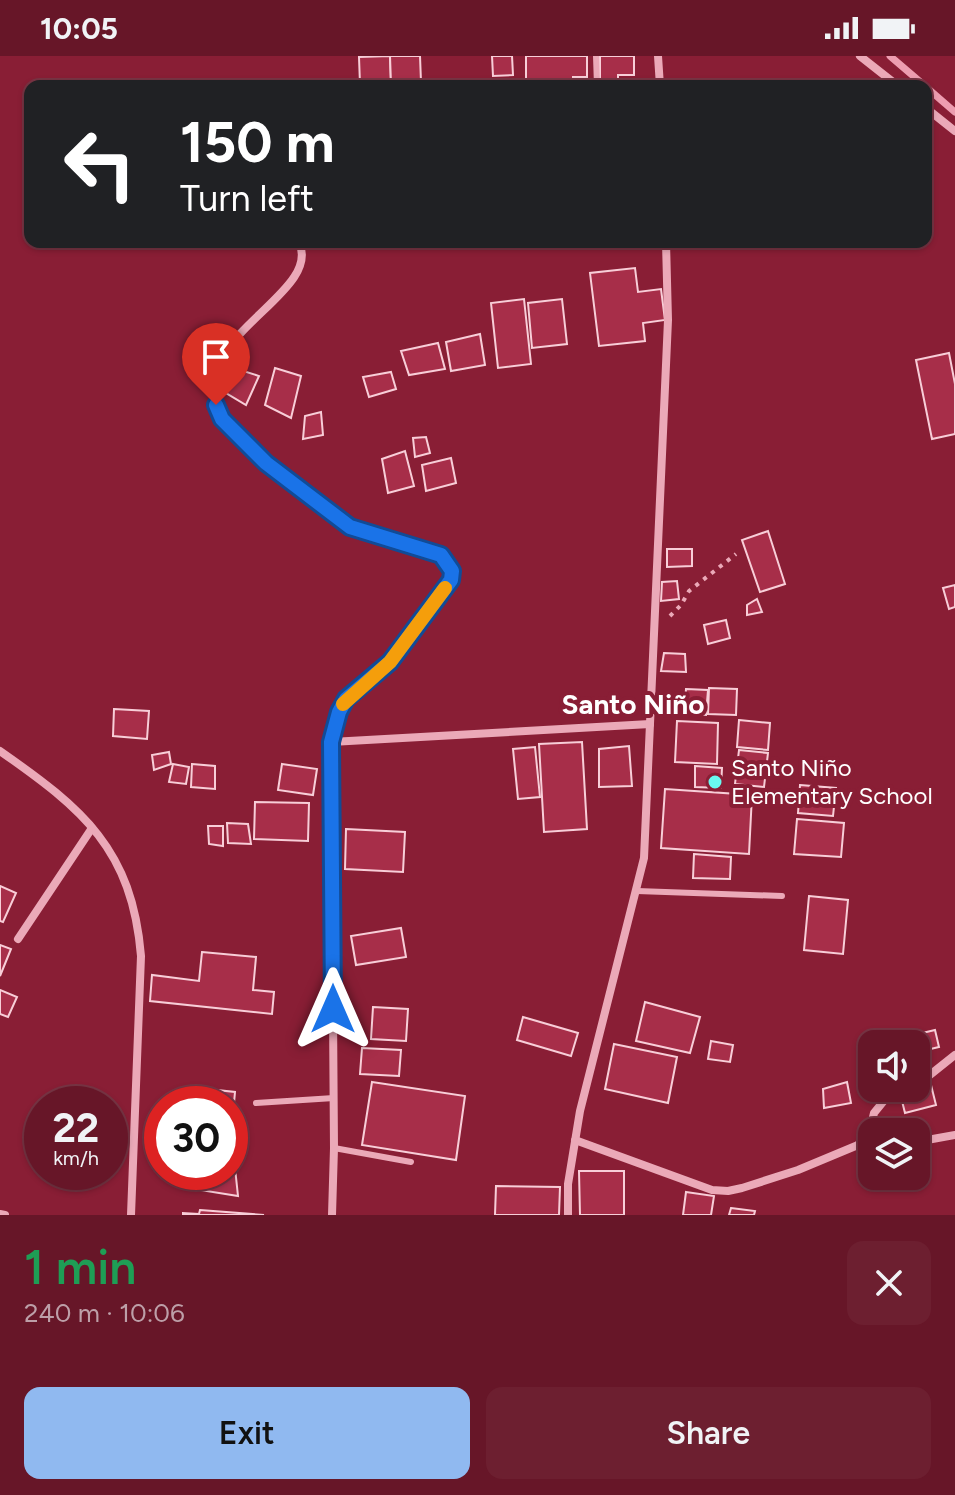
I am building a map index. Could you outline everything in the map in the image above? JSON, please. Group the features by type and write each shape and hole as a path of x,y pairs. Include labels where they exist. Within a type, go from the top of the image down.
{"street":[{"path":"658,56 660,80"},
{"path":"860,56 890,80"},
{"path":"932,113 955,131"},
{"path":"300,248 303,260 297,276 235,338 218,364 214,388 222,419 266,463 350,527 441,555 452,571 451,580 390,662 346,699 331,742 332,1215"},
{"path":"568,1215 568,1184 580,1111 637,891 645,844 668,320 666,248"},
{"path":"331,742 650,724"},
{"path":"0,751 75,807 112,852 129,890 138,924 141,956 131,1215"},
{"path":"18,939 92,828"},
{"path":"930,1077 955,1055"},
{"path":"930,1139 955,1135"},
{"path":"575,1140 712,1190 728,1191 798,1170 858,1145"}],"lane":[{"path":"596,56 597,80"},
{"path":"637,891 782,896"},
{"path":"256,1103 334,1098"},
{"path":"334,1148 411,1162"}],"path":[{"path":"668,624 669,617 689,591 736,554"}],"building":[{"path":"390,56 391,80 360,80 359,57"},
{"path":"390,56 420,56 421,80 391,80"},
{"path":"492,56 512,56 513,75 493,76"},
{"path":"526,56 587,56 587,77 526,80"},
{"path":"600,56 634,56 634,75 618,75 618,80 600,80"},
{"path":"635,268 638,292 661,289 665,320 643,323 645,341 599,346 590,273"},
{"path":"524,299 531,364 498,368 491,303"},
{"path":"562,299 567,344 532,348 528,303"},
{"path":"480,334 485,365 451,371 446,342"},
{"path":"438,343 445,369 409,375 401,351"},
{"path":"949,353 955,384 955,434 932,439 916,360"},
{"path":"275,368 301,376 291,418 265,405"},
{"path":"237,369 259,376 246,405 226,393"},
{"path":"391,372 396,389 369,397 363,377"},
{"path":"321,412 323,435 303,439 305,416"},
{"path":"426,437 430,453 415,457 413,438"},
{"path":"405,451 414,486 388,493 382,459"},
{"path":"451,458 456,483 426,491 422,465"},
{"path":"768,531 785,584 760,592 742,540"},
{"path":"667,549 692,549 692,566 667,567"},
{"path":"677,581 679,599 661,601 662,582"},
{"path":"955,585 955,607 949,609 943,588"},
{"path":"757,599 762,612 747,615 747,605"},
{"path":"726,620 730,638 708,644 704,625"},
{"path":"664,653 685,654 686,672 661,671"},
{"path":"709,688 737,689 736,715 708,714"},
{"path":"686,689 708,690 706,715 684,713"},
{"path":"114,709 149,711 147,739 113,736"},
{"path":"739,720 770,723 768,750 737,747"},
{"path":"677,721 718,723 717,764 675,762"},
{"path":"582,742 587,829 544,832 539,744"},
{"path":"629,746 632,786 599,787 599,749"},
{"path":"535,747 540,797 518,799 513,749"},
{"path":"739,750 768,753 764,787 735,784"},
{"path":"169,752 171,764 154,770 152,755"},
{"path":"173,764 189,767 186,784 169,782"},
{"path":"192,764 215,766 215,789 191,787"},
{"path":"282,764 317,769 313,795 278,790"},
{"path":"695,766 722,768 721,788 695,787"},
{"path":"800,785 836,788 833,816 798,813"},
{"path":"665,789 752,795 749,854 661,848"},
{"path":"255,802 309,803 308,841 254,839"},
{"path":"797,819 844,823 841,857 794,854"},
{"path":"227,823 248,824 251,844 228,843"},
{"path":"208,826 223,826 223,846 209,844"},
{"path":"346,829 405,832 403,872 345,869"},
{"path":"694,854 731,857 730,879 693,878"},
{"path":"0,886 16,893 3,922 0,921"},
{"path":"809,896 848,900 843,954 804,950"},
{"path":"401,928 406,957 356,965 351,936"},
{"path":"0,945 11,949 0,976"},
{"path":"202,952 256,957 253,990 274,992 272,1014 150,1001 152,975 199,981"},
{"path":"0,990 17,997 8,1017 0,1014"},
{"path":"645,1002 700,1017 690,1053 636,1041"},
{"path":"373,1007 408,1009 406,1041 371,1039"},
{"path":"523,1017 578,1033 571,1056 517,1040"},
{"path":"935,1030 939,1047 930,1049 930,1031"},
{"path":"711,1041 733,1045 730,1062 708,1059"},
{"path":"614,1044 677,1057 668,1103 605,1089"},
{"path":"362,1048 401,1050 399,1076 360,1074"},
{"path":"372,1082 465,1096 456,1160 362,1145"},
{"path":"847,1082 851,1103 824,1108 823,1089"},
{"path":"930,1085 936,1105 905,1113 902,1102 930,1102"},
{"path":"579,1171 624,1171 624,1215 580,1215"},
{"path":"496,1186 560,1187 559,1215 495,1215"},
{"path":"200,1190 237,1190 238,1196"},
{"path":"686,1192 714,1196 711,1215 683,1215"},
{"path":"731,1208 755,1211 754,1215 729,1215"},
{"path":"200,1210 264,1215 183,1215 199,1214"}],"waterway":[{"path":"890,56 918,80"},
{"path":"932,92 955,112"}],"slow traffic":[{"path":"343,704 390,662 445,588"}],"place":[{"name":"Santo Niño Elementary School","path":"715,782"}],"district":[{"name":"Santo Niño","path":"633,704"}],"route":[{"path":"216,405 222,419 266,463 350,527 441,555 452,571 451,580 390,662 346,699 335,725 331,742 333,1009"}]}
